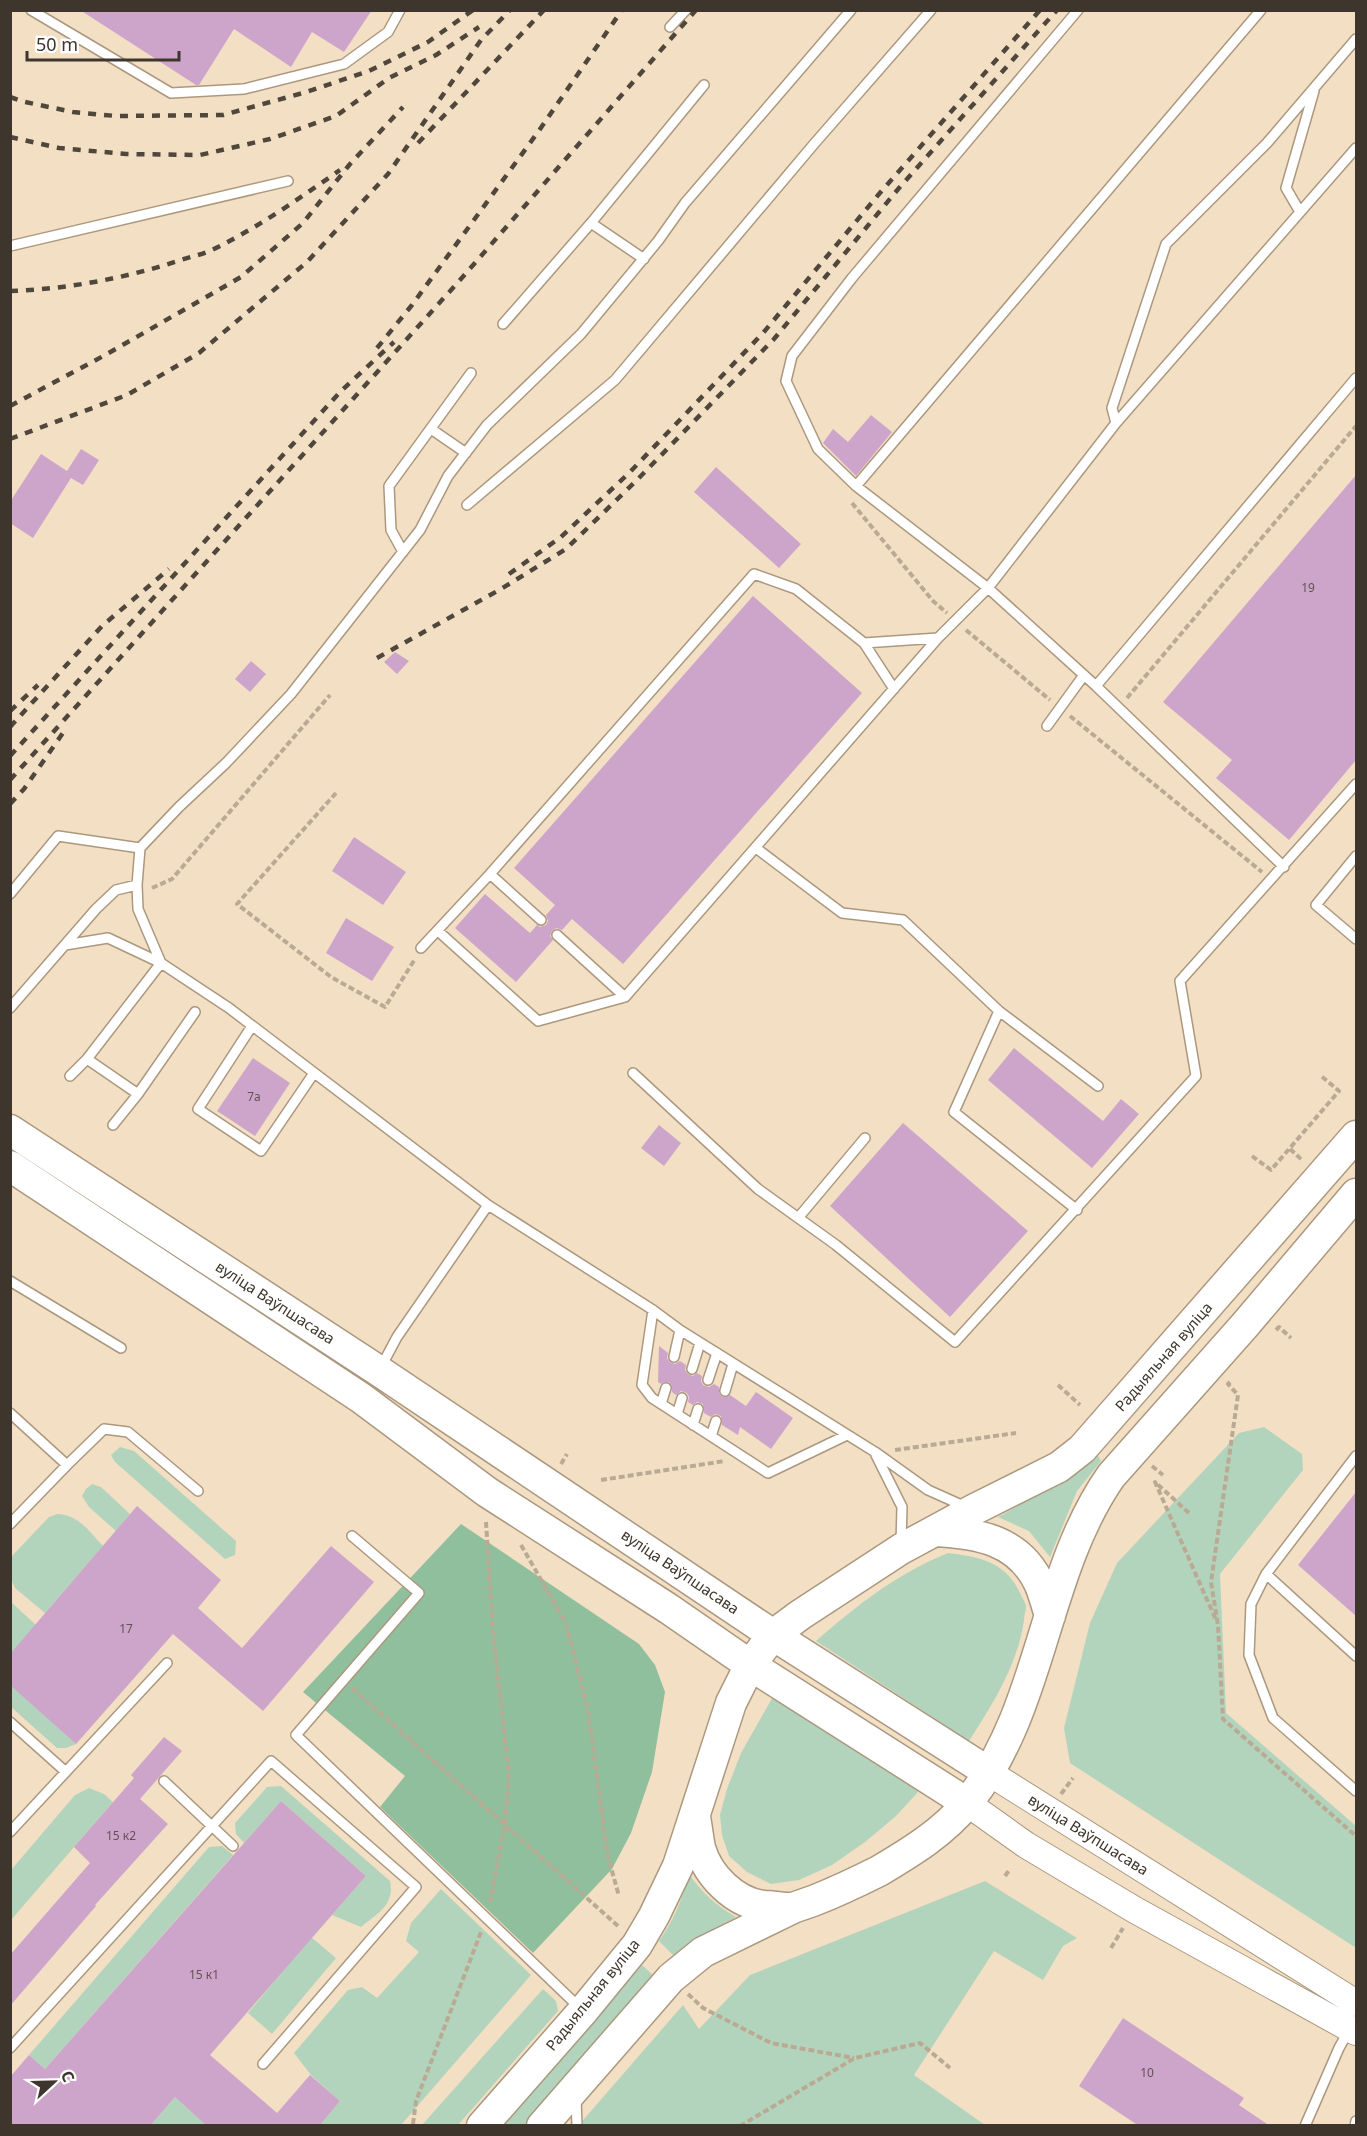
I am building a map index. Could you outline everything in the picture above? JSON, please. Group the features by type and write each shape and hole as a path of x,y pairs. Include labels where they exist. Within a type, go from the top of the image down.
{"main road":[{"name":"Радыяльная вуліца","path":"482,2126 637,1945 678,1866 730,1703 750,1665 773,1635 901,1549 1059,1467 1082,1449 1356,1136"},
{"name":"вуліца Ваўпшасава","path":"23,1138 379,1371 773,1635 1356,2003"},
{"name":"вуліца Ваўпшасава","path":"15,1169 361,1398 486,1492 669,1609 750,1665 967,1803 1026,1845 1135,1910 1353,2030"},
{"path":"542,2126 671,1977 703,1952 793,1908 836,1892 898,1860 927,1842 967,1803 1011,1731 1030,1681 1079,1530 1095,1499 1111,1476 1245,1325 1356,1194"},
{"path":"934,1531 967,1532 987,1537 1008,1547 1028,1564 1040,1584 1050,1616"},
{"path":"695,1817 701,1850 712,1871 727,1890 755,1905 793,1908"}],"lane":[{"path":"31,10 171,93 244,89 344,64 388,32 400,10"},
{"path":"670,27 686,10"},
{"path":"161,963 138,909 140,848 226,763 291,694 420,530 448,476 487,425 581,334 644,259 685,203 852,10"},
{"path":"467,505 615,380 814,144 931,10"},
{"path":"1078,10 852,278 792,356 786,381 818,448 856,486 988,588 1120,708 1284,867"},
{"path":"856,486 1261,10"},
{"path":"1116,423 1112,408 1166,244 1268,143 1356,39"},
{"path":"503,324 591,223 704,86"},
{"path":"1300,212 1286,188 1315,87"},
{"path":"438,931 538,1021 625,998 938,638 988,588 1116,423 1356,148"},
{"path":"10,246 288,181"},
{"path":"591,223 644,259"},
{"path":"403,552 391,530 389,486 471,373"},
{"path":"1096,686 1356,378"},
{"path":"431,429 466,453"},
{"path":"421,948 490,874 754,574 796,589 864,643 894,689"},
{"path":"864,643 938,638"},
{"path":"1047,726 1084,675"},
{"path":"633,1073 758,1189 836,1245 955,1342 1196,1076 1180,981 1272,881 1356,784"},
{"path":"10,894 58,836 140,848"},
{"path":"756,848 842,912 903,920 999,1011 1098,1086"},
{"path":"1356,856 1316,905 1356,939"},
{"path":"490,874 541,921"},
{"path":"10,1008 96,909 116,890 137,889"},
{"path":"557,935 625,998"},
{"path":"65,945 108,939 161,963 228,1008 488,1205 653,1310 700,1343 875,1452 928,1490 973,1510"},
{"path":"70,1076 87,1059 161,963"},
{"path":"999,1011 954,1112 1077,1210"},
{"path":"113,1125 138,1094 195,1012"},
{"path":"252,1026 198,1109 261,1151 314,1072"},
{"path":"87,1059 138,1094"},
{"path":"798,1218 865,1138"},
{"path":"379,1371 397,1337 488,1205"},
{"path":"10,1281 121,1348"},
{"path":"653,1310 642,1385 652,1398 711,1437 768,1473 847,1435"},
{"path":"674,1357 681,1330"},
{"path":"692,1369 700,1343"},
{"path":"708,1380 717,1353"},
{"path":"725,1391 733,1364"},
{"path":"661,1404 666,1388"},
{"path":"676,1414 682,1398"},
{"path":"693,1425 698,1409"},
{"path":"10,1413 67,1465"},
{"path":"711,1437 716,1421"},
{"path":"10,1524 104,1429 128,1432 198,1491"},
{"path":"875,1452 902,1507 901,1549"},
{"path":"1356,1456 1266,1574 1251,1604 1249,1655 1273,1718 1356,1791"},
{"path":"352,1536 419,1593 296,1735 583,2010"},
{"path":"1266,1574 1356,1656"},
{"path":"10,1832 167,1663"},
{"path":"10,1722 66,1773"},
{"path":"10,2048 271,1761 416,1887 262,2064"},
{"path":"164,1781 233,1846"},
{"path":"1305,2126 1339,2048 1353,2030"},
{"path":"576,2085 577,2126"},
{"path":"1355,2126 1356,2121"}],"path":[{"path":"1120,708 1356,426"},
{"path":"856,486 849,499 933,601 1272,881"},
{"path":"137,889 172,879 330,695"},
{"path":"336,793 237,904 331,977 385,1006 421,948"},
{"path":"1252,1156 1271,1170 1339,1091 1320,1075"},
{"path":"1272,1335 1278,1327 1291,1338"},
{"path":"1236,1376 1228,1384 1238,1395"},
{"path":"1058,1385 1080,1405"},
{"path":"875,1452 1016,1433"},
{"path":"601,1480 745,1458"},
{"path":"1189,1513 1155,1482 1218,1625"},
{"path":"413,2124 417,2101 487,1918 505,1824 509,1776 494,1632 486,1522"},
{"path":"521,1545 566,1623 588,1710 608,1857 619,1896"},
{"path":"344,1680 621,1929"},
{"path":"1061,1794 1074,1778"},
{"path":"1005,1876 1010,1869"},
{"path":"682,1989 703,2008 771,2043 855,2058"},
{"path":"740,2126 855,2058 920,2043 951,2068"}],"green space":[{"path":"1264,1427 1302,1454 1303,1470 1220,1574 1226,1713 1356,1826 1356,1948 1070,1763 1064,1728 1090,1623 1117,1563 1239,1433"},
{"path":"120,1447 134,1451 236,1541 235,1555 225,1559 115,1462 111,1455"},
{"path":"1093,1455 1098,1456 1101,1461 1077,1491 1050,1557 1029,1531 998,1517 1063,1481"},
{"path":"92,1484 101,1487 130,1514 116,1531 89,1507 82,1496"},
{"path":"57,1514 77,1520 103,1546 45,1613 15,1588 11,1579 11,1557 49,1517"},
{"path":"461,1524 639,1644 655,1665 665,1692 652,1772 631,1833 612,1869 533,1953 380,1807 405,1776 303,1692"},
{"path":"948,1553 981,1559 1000,1568 1014,1583 1026,1606 1021,1636 1010,1668 969,1741 816,1641 895,1580"},
{"path":"11,1602 36,1625 11,1653"},
{"path":"11,1685 76,1744 66,1748 57,1748 11,1707"},
{"path":"774,1695 919,1791 896,1816 832,1865 799,1880 771,1884 747,1872 729,1856 722,1835 720,1815 741,1753"},
{"path":"281,1786 390,1881 388,1902 379,1913 361,1927 332,1915 366,1876 281,1801 244,1843 236,1834 235,1823 267,1787"},
{"path":"89,1788 104,1794 113,1802 11,1920 11,1870 75,1795"},
{"path":"222,1846 233,1855 45,2069 29,2055 209,1847"},
{"path":"689,1874 710,1898 736,1917 699,1937 676,1958 659,1941 677,1909"},
{"path":"985,1881 1077,1938 1063,1946 1043,1980 994,1951 914,2075 985,2125 578,2126 683,2005 699,2029 750,1975"},
{"path":"441,1889 531,1975 401,2125 319,2125 340,2101 311,2075 294,2053 348,1990 362,1987 377,1998 419,1952 406,1941 411,1923"},
{"path":"311,1937 336,1958 272,2034 248,2013"},
{"path":"642,1965 655,1977 526,2125 502,2126"},
{"path":"543,1989 556,2001 558,2011 458,2125 422,2125"},
{"path":"175,2097 207,2125 150,2126"}],"building":[{"path":"80,10 372,10 344,52 312,32 291,67 234,29 199,85 196,85"},
{"path":"871,415 892,432 856,476 823,443 833,429 848,442"},
{"path":"81,449 99,460 83,485 71,478 33,538 10,523 10,502 41,454 67,471"},
{"path":"716,467 801,544 779,568 694,492"},
{"path":"1356,475 1356,760 1289,840 1216,778 1232,760 1163,702"},
{"path":"753,596 862,693 623,964 572,919 562,930 556,928 552,931 550,936 553,940 516,982 455,928 485,894 530,933 537,925 540,927 546,925 548,921 546,915 555,905 514,868"},
{"path":"395,652 409,661 397,674 384,662"},
{"path":"251,661 266,674 250,692 235,679"},
{"path":"354,837 406,872 383,905 332,871"},
{"path":"346,918 394,947 372,981 326,953"},
{"path":"1014,1048 1103,1121 1121,1099 1139,1114 1092,1168 988,1080"},
{"path":"253,1058 290,1083 255,1136 217,1111"},
{"path":"903,1123 1028,1231 950,1317 830,1206"},
{"path":"659,1125 681,1143 664,1166 641,1148"},
{"path":"659,1346 668,1353 667,1358 670,1362 675,1364 680,1361 686,1365 685,1370 688,1374 693,1376 697,1373 702,1376 703,1385 709,1387 714,1384 719,1387 719,1393 723,1397 730,1395 746,1406 756,1392 793,1418 771,1449 740,1427 738,1435 722,1425 721,1416 715,1414 711,1417 704,1413 703,1404 697,1402 693,1405 688,1402 687,1393 681,1391 676,1395 672,1392 669,1382 661,1384 658,1382"},
{"path":"1356,1492 1356,1616 1298,1565"},
{"path":"137,1506 221,1580 198,1608 242,1648 331,1546 374,1582 263,1711 173,1634 76,1744 10,1685 10,1654"},
{"path":"164,1737 182,1751 140,1799 168,1824 95,1905 10,2006 10,1955 90,1863 74,1847 134,1778 131,1775"},
{"path":"281,1801 366,1876 210,2055 277,2113 310,2075 340,2101 319,2126 207,2126 175,2097 150,2126 10,2126 10,2077 29,2055 45,2069"},
{"path":"1123,2018 1244,2098 1239,2105 1270,2126 1139,2126 1079,2086"}],"railway":[{"path":"10,97 73,112 116,116 223,115 303,93 369,71 428,42 473,10"},
{"path":"10,439 127,395 199,353 307,262 388,174 481,40 510,10"},
{"path":"418,143 544,10"},
{"path":"377,348 412,305 538,132 622,10"},
{"path":"10,780 460,280 696,10"},
{"path":"509,574 561,537 630,472 763,333 879,194 1040,10"},
{"path":"377,658 501,589 566,549 637,480 774,339 899,188 1057,10"},
{"path":"10,137 59,148 126,154 200,155 270,139 336,116 389,78 436,55 479,27"},
{"path":"10,406 107,354 241,277 303,223 350,164 403,107"},
{"path":"10,291 97,282 208,252 264,221 340,170"},
{"path":"10,756 341,391 394,342"},
{"path":"10,727 102,626 169,569"},
{"path":"10,711 38,685"},
{"path":"10,804 24,789 65,730"}]}
